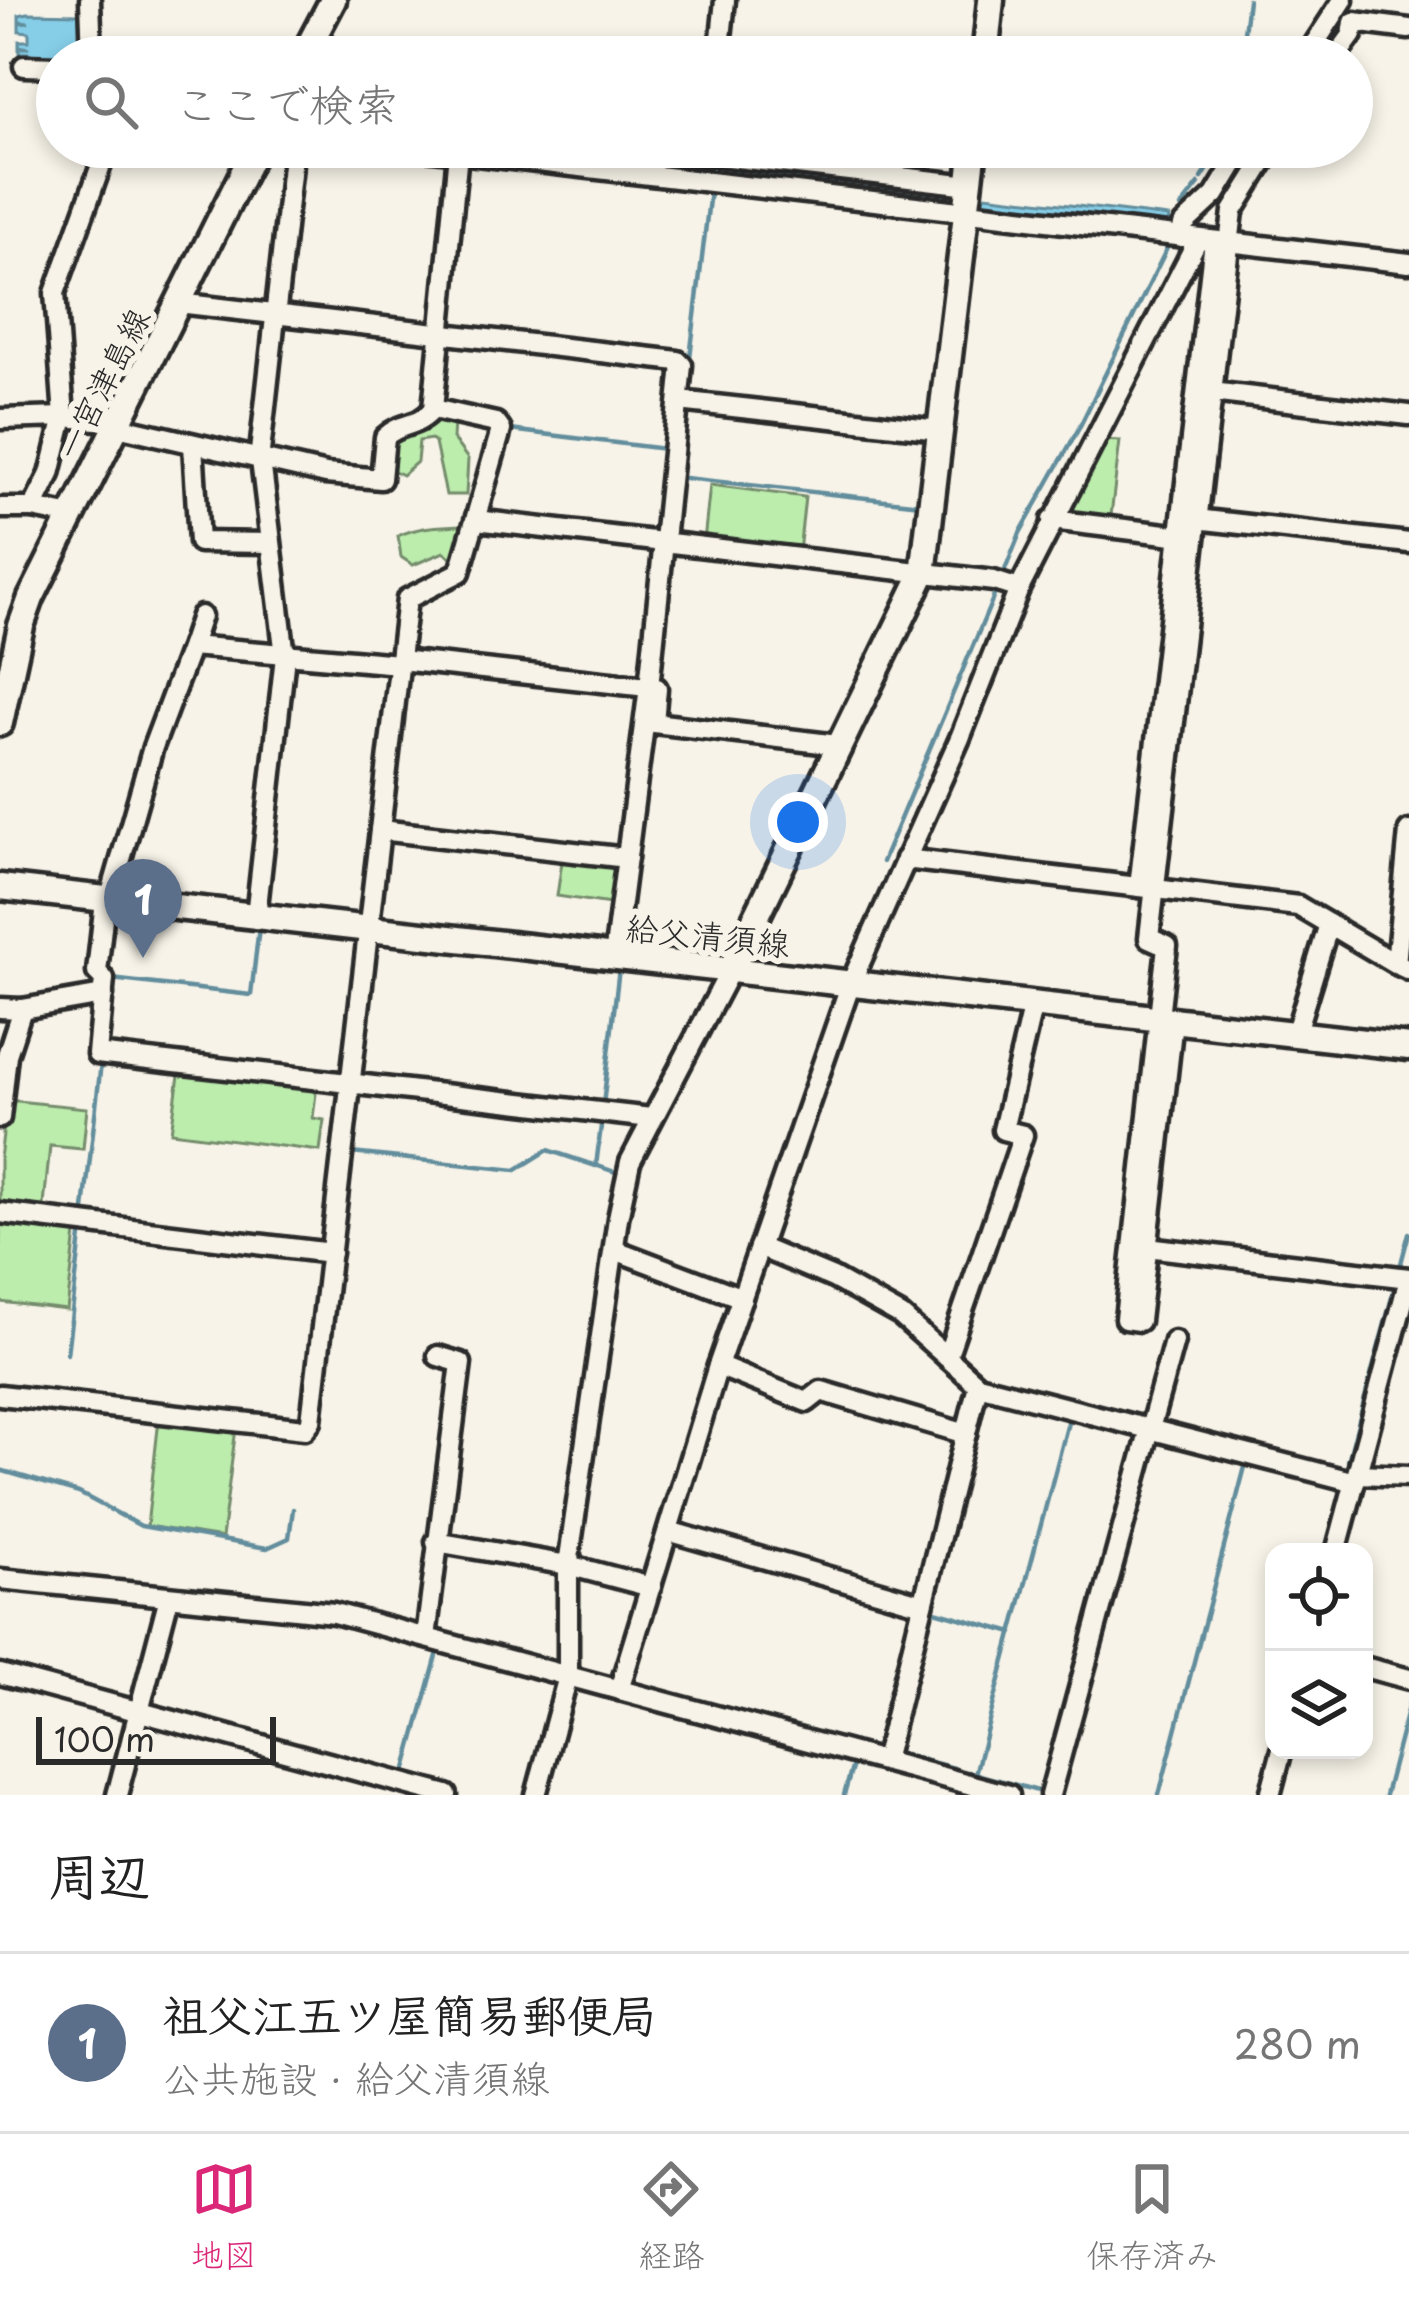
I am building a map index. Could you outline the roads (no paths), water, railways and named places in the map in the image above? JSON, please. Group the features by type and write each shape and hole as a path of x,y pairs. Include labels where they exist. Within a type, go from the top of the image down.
{"main road":[{"path":"314,36 333,0"},
{"path":"987,36 991,0"},
{"name":"一宮津島線","path":"0,723 25,611 246,168"},
{"path":"730,970 923,574 972,168"},
{"name":"給父清須線","path":"0,887 1409,1047"}],"street":[{"path":"90,0 91,36"},
{"path":"721,36 725,0 737,1 733,36"},
{"path":"1320,36 1343,0"},
{"path":"1351,36 1354,22 1409,28"},
{"path":"24,66 36,66"},
{"path":"33,508 50,474 64,417 55,293 100,168"},
{"path":"256,916 285,656 260,457 292,168"},
{"path":"0,419 64,417 118,424 326,473 381,479 385,437 394,429 423,422 433,409 456,168"},
{"path":"757,168 968,199"},
{"path":"788,168 1206,240 1409,263"},
{"path":"1206,240 1183,225 1214,195 1231,168"},
{"path":"619,1690 718,1366 850,983 1052,520 1206,240 1233,211 1260,168"},
{"path":"1166,1020 1126,1319 1139,1322 1166,1020 1167,946 1148,938 1147,888 1211,392 1206,240"},
{"path":"1190,531 1206,240"},
{"path":"178,303 682,365 649,687 614,957"},
{"path":"1211,392 1409,415"},
{"path":"679,401 939,430"},
{"path":"0,1395 305,1430 311,1421 407,599 460,572 501,430 496,423 433,409"},
{"path":"193,445 200,542 269,543"},
{"path":"0,508 33,508 72,516"},
{"path":"476,520 994,581 1019,589"},
{"path":"1052,520 1409,543"},
{"path":"201,616 153,747 107,901 97,972 104,979 97,1054 651,1118"},
{"path":"191,646 657,688 654,723 838,745"},
{"path":"380,830 627,858"},
{"path":"905,859 1298,906 1403,967 1409,831"},
{"path":"1295,1035 1329,925"},
{"path":"536,1795 568,1676 568,1565 617,1218 630,1162 730,970"},
{"path":"0,1008 22,1009 103,995"},
{"path":"947,1357 1023,1135 1003,1130 1034,1004"},
{"path":"0,1118 7,1055 22,1009"},
{"path":"0,1213 331,1253"},
{"path":"759,1247 832,1278 902,1316 978,1385 1356,1478 1409,1476"},
{"path":"1148,1247 1409,1279 1338,1543"},
{"path":"615,1250 742,1298"},
{"path":"1050,1795 1174,1341"},
{"path":"426,1637 461,1363 438,1356"},
{"path":"718,1366 807,1402 821,1391 966,1434"},
{"path":"884,1761 978,1385"},
{"path":"668,1531 923,1604"},
{"path":"436,1542 568,1565 651,1587"},
{"path":"0,1579 334,1613 1009,1795"},
{"path":"121,1794 169,1598"},
{"path":"1373,1669 1409,1679"},
{"path":"0,1674 447,1795"},
{"path":"1270,1795 1280,1759"}],"water":[{"path":"80,14 84,36 36,36 36,57 29,57 19,53 19,48 29,48 19,46 19,41 29,41 29,32 19,31 19,23 29,22 19,21 19,15"},
{"path":"679,168 760,168 1169,217 1168,224"}],"waterway":[{"path":"1244,36 1248,0"},
{"path":"1202,178 1208,168"},
{"path":"1222,223 1223,205 1247,168"},
{"path":"1181,207 1199,184"},
{"path":"689,366 710,191"},
{"path":"1003,575 1020,533 1078,430 1168,246"},
{"path":"1128,357 1164,287"},
{"path":"510,430 665,449"},
{"path":"1016,576 1068,474"},
{"path":"685,478 921,504"},
{"path":"882,862 996,591"},
{"path":"1142,922 1139,942 1143,944"},
{"path":"111,983 111,979 251,995 259,927"},
{"path":"603,1105 619,968"},
{"path":"83,1218 101,1063"},
{"path":"351,1153 516,1170 548,1150 596,1166 602,1118"},
{"path":"598,1166 615,1172"},
{"path":"343,1223 345,1205"},
{"path":"67,1354 82,1228"},
{"path":"336,1287 342,1231"},
{"path":"1399,1271 1409,1233"},
{"path":"1348,1461 1396,1282"},
{"path":"975,1774 1070,1415"},
{"path":"1159,1795 1246,1463"},
{"path":"0,1470 79,1493 141,1526 267,1548 289,1538 293,1509"},
{"path":"928,1609 1013,1633"},
{"path":"404,1776 438,1652"},
{"path":"630,1682 876,1748"},
{"path":"1385,1795 1409,1703"},
{"path":"892,1752 954,1768"},
{"path":"844,1795 854,1761"},
{"path":"969,1772 1045,1793"}],"place":[{"name":"祖父江五ツ屋簡易郵便局","path":"143,958"}]}
